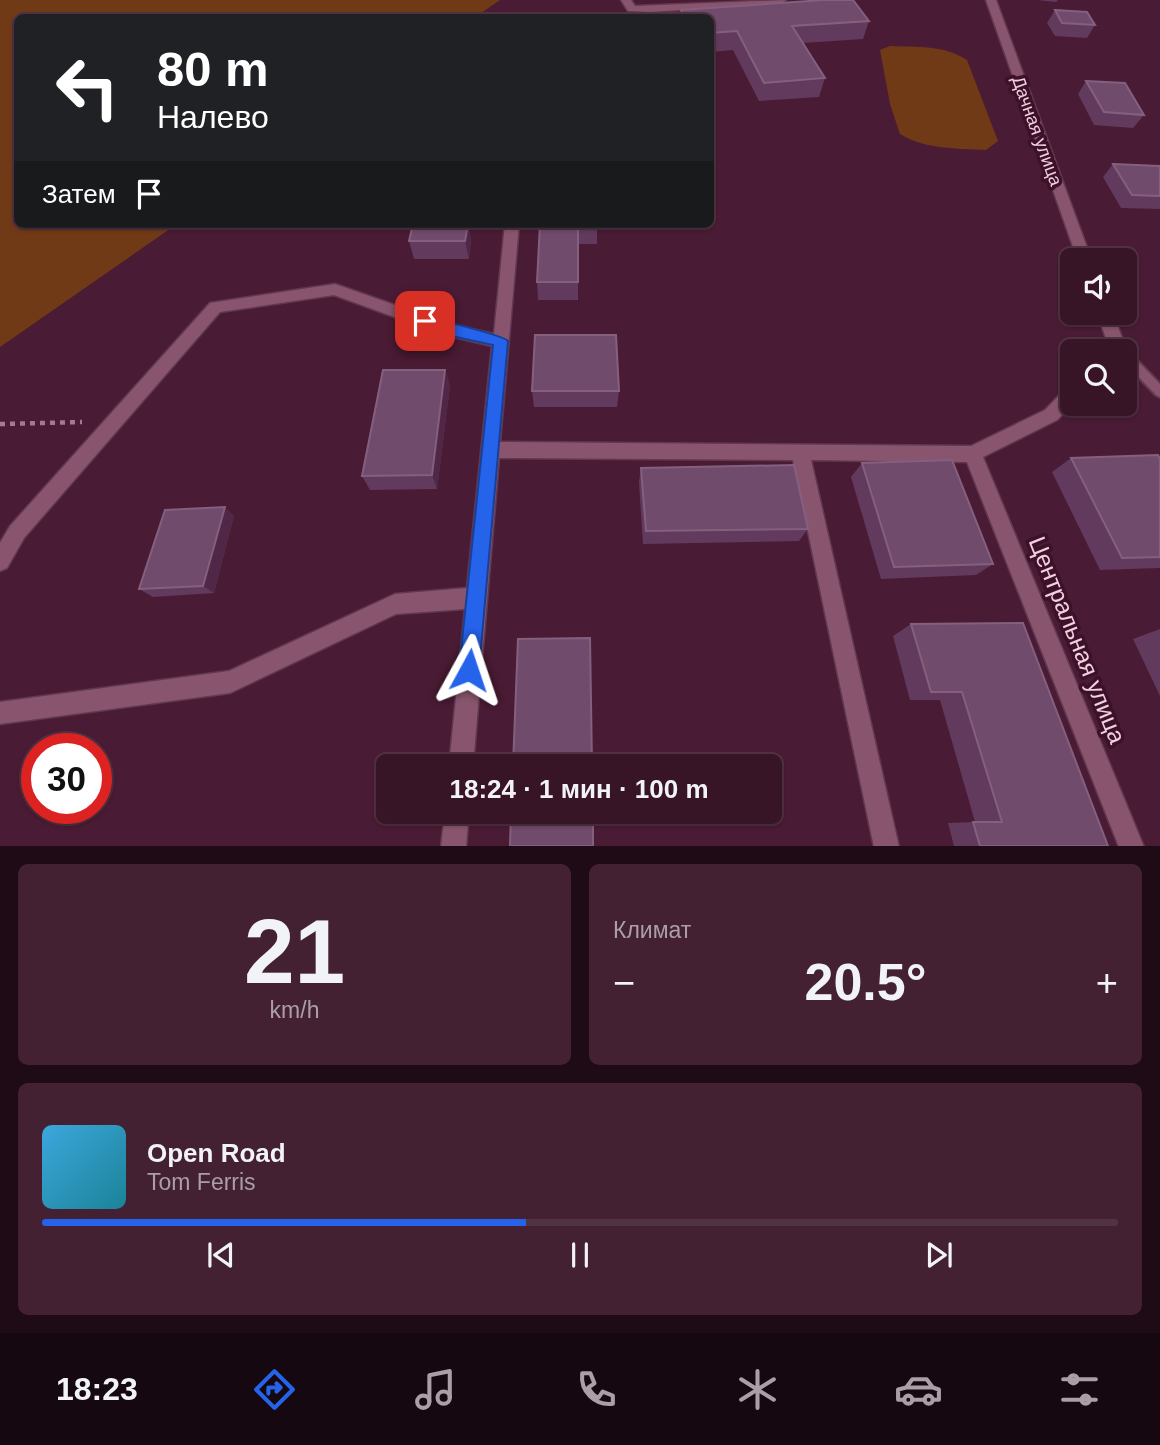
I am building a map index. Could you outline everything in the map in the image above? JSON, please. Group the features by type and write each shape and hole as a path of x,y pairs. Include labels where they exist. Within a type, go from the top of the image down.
{"street":[{"path":"626,0 632,9 651,9 781,0"},
{"name":"Дачная улица","path":"990,0 1080,248"},
{"path":"462,754 512,228"},
{"path":"0,561 17,532 215,307 335,289 447,330 500,341"},
{"path":"489,450 973,454 1051,415 1060,406"},
{"path":"800,452 887,846"},
{"name":"Центральная улица","path":"973,454 1132,846"},
{"path":"0,713 230,682 394,604 476,597"},
{"path":"453,846 456,824"}],"lane":[{"path":"1137,369 1160,392"}],"path":[{"path":"0,424 115,421"}],"shaded area":[{"path":"0,0 500,0 480,14 14,14 14,228 171,228 0,347"},
{"path":"890,46 940,49 967,60 998,141 986,150 953,148 931,146 900,134 890,104 880,50"}],"building":[{"path":"853,0 869,21 792,26 825,78 764,83 737,31 714,33 714,14 682,14 681,10"},
{"path":"1055,10 1087,12 1095,25 1062,23"},
{"path":"1086,81 1125,83 1144,115 1104,112"},
{"path":"1113,164 1160,166 1160,196 1132,195"},
{"path":"412,228 467,228 465,241 409,241"},
{"path":"540,228 578,228 578,282 537,282"},
{"path":"535,335 616,335 619,391 532,391"},
{"path":"383,370 445,370 432,475 362,476"},
{"path":"1158,455 1160,557 1122,558 1071,458"},
{"path":"952,460 993,564 894,567 862,463"},
{"path":"794,465 808,529 646,531 641,468"},
{"path":"225,507 203,586 139,589 165,510"},
{"path":"1023,623 1108,846 980,846 973,822 1002,822 962,692 931,692 911,624"},
{"path":"590,638 592,754 513,754 518,639"},
{"path":"511,824 593,824 593,846 510,846"}],"route":[{"path":"425,321 447,330 500,341 469,670"}]}
